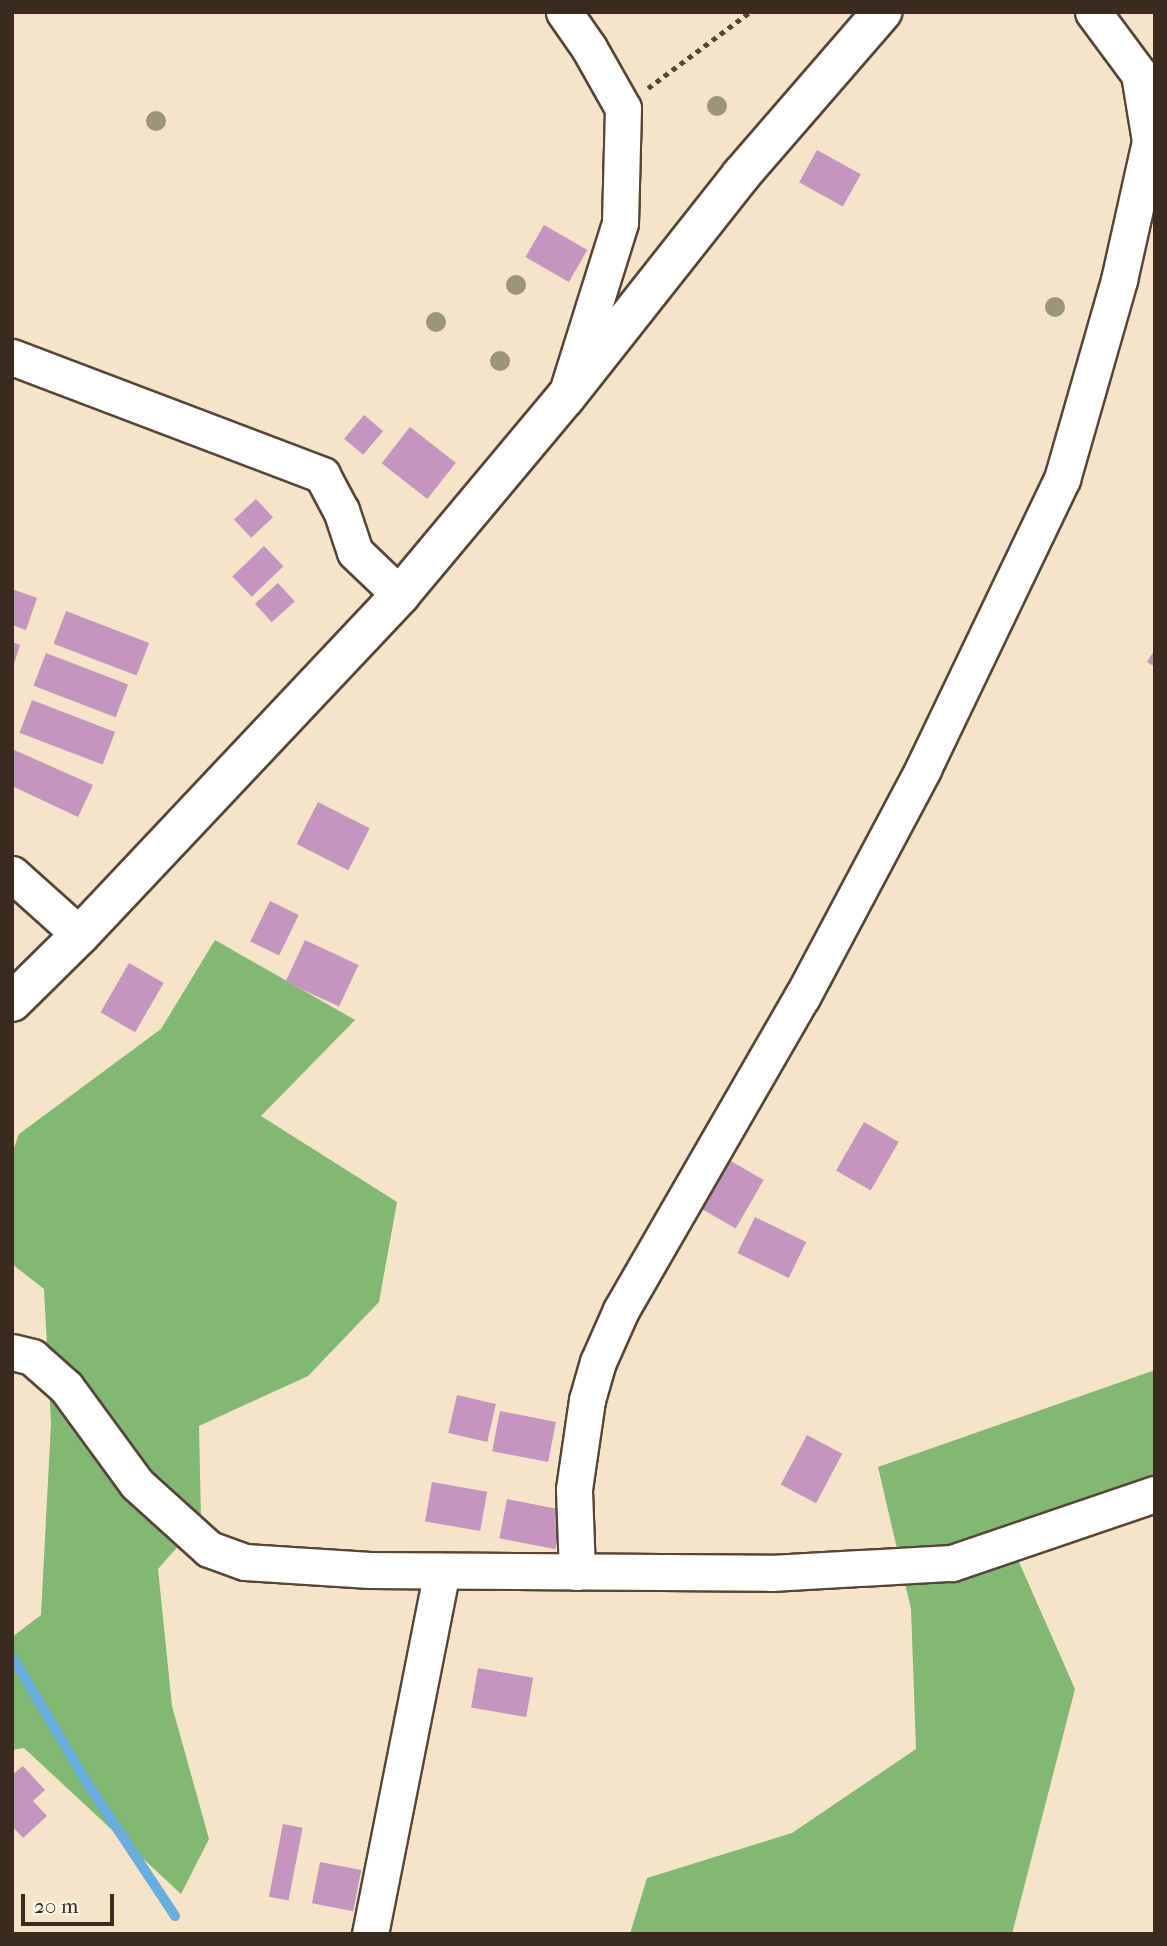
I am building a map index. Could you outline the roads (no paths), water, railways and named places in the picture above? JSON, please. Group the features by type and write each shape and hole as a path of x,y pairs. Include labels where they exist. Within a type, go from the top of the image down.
{"street":[{"path":"564,12 622,108 620,223 565,398"},
{"path":"12,1002 80,935 400,595 565,398 741,175 882,12"},
{"path":"578,1572 573,1489 587,1400 598,1362 621,1310 802,997 923,769 1062,479 1119,280 1150,141 1139,74 1093,12"},
{"path":"12,357 322,475 341,510 355,552 400,595"},
{"path":"12,874 80,935"},
{"path":"12,1352 32,1357 66,1387 137,1484 209,1549 245,1562 281,1566 442,1571 771,1573 952,1563 1155,1494"},
{"path":"370,1934 442,1571"}],"waterway":[{"path":"12,1656 89,1786 175,1916"}]}
